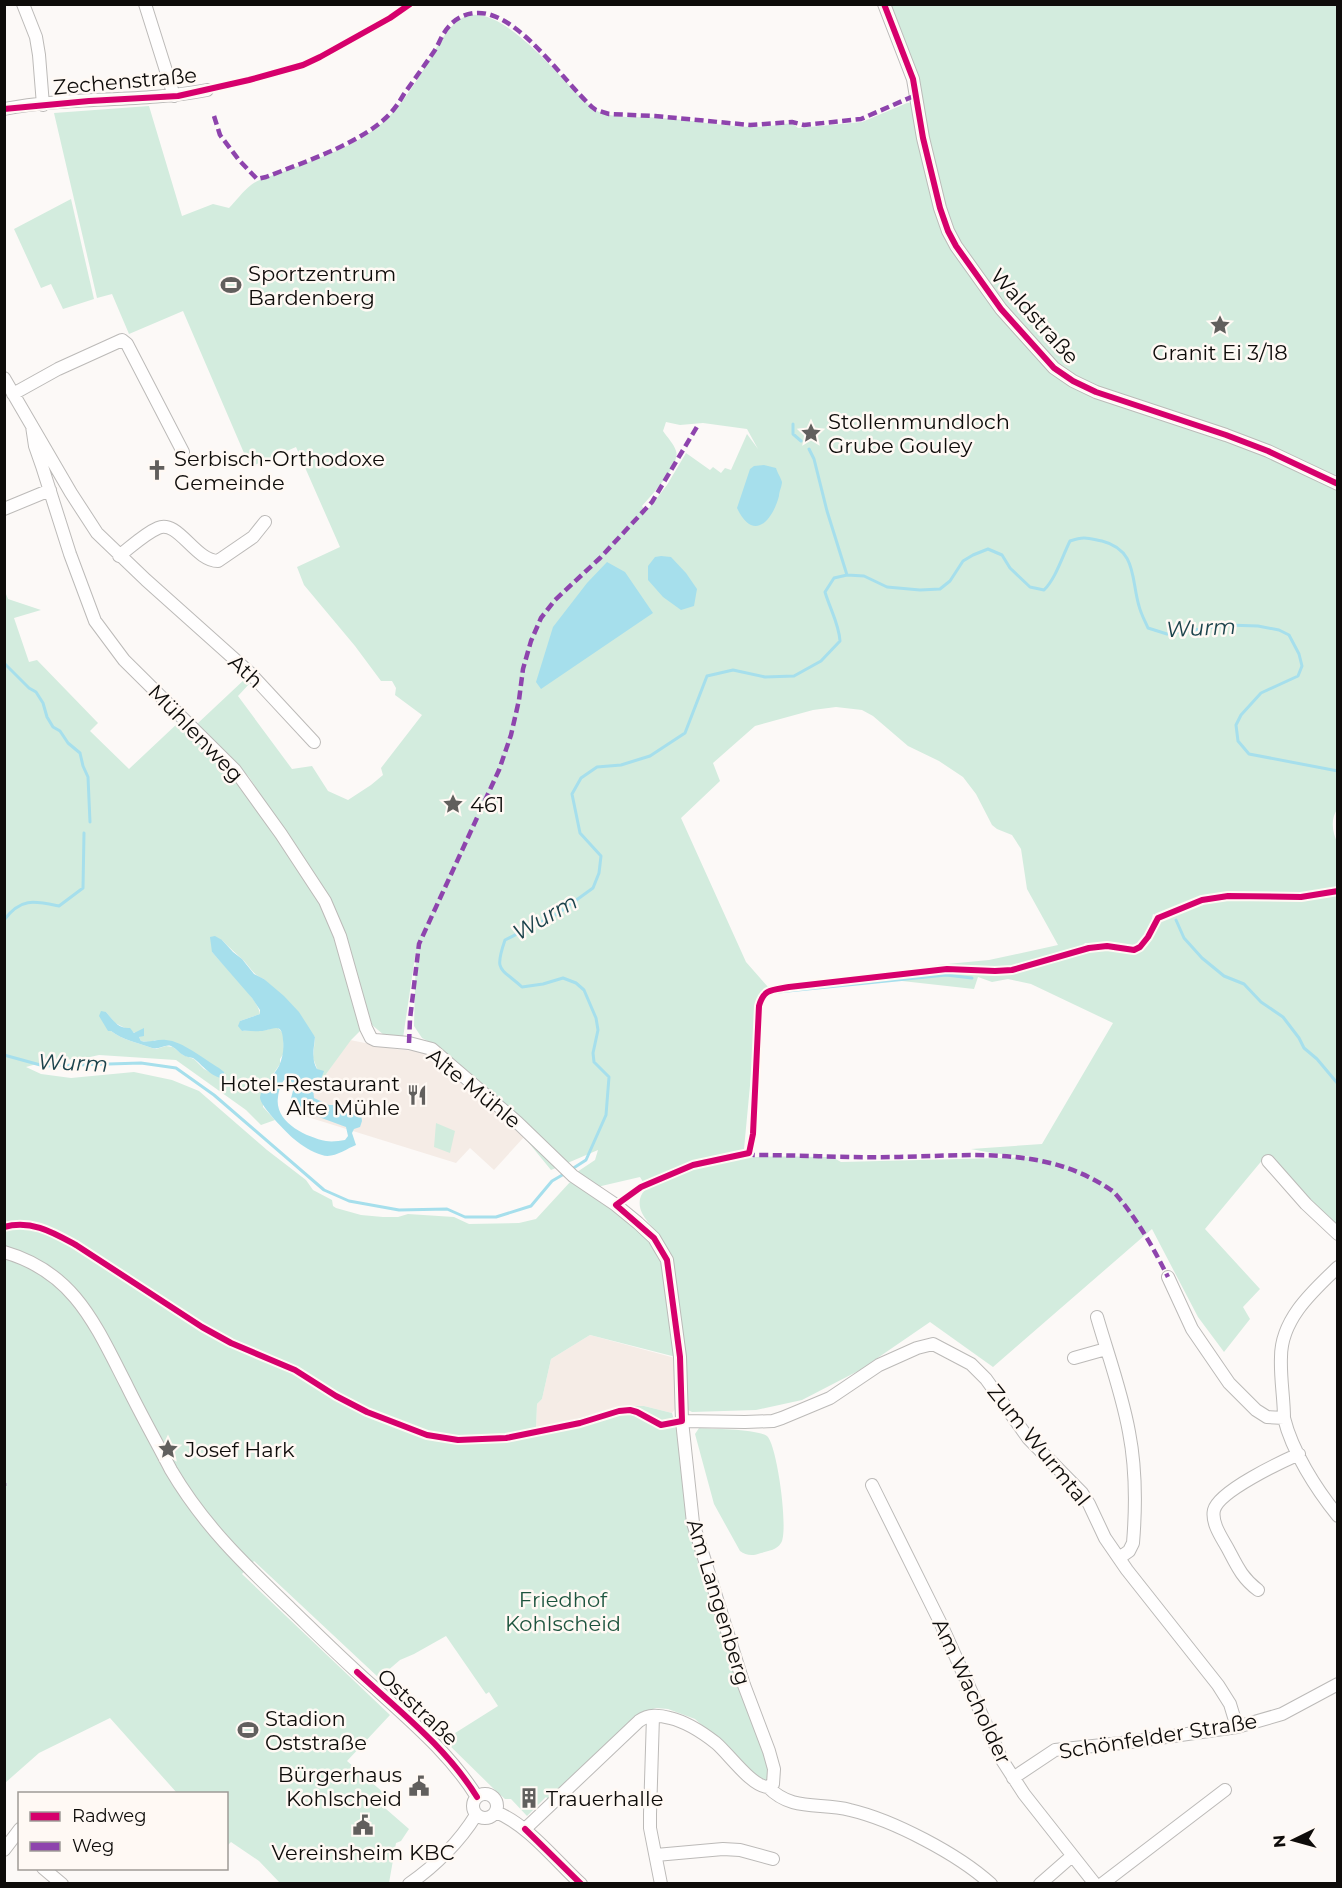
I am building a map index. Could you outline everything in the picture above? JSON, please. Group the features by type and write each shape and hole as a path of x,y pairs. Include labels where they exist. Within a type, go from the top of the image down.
{"street":[{"path":"23,4 36,37 43,105"},
{"path":"145,4 174,96"},
{"name":"Waldstraße","path":"884,4 913,79 923,138 948,231 956,246 1002,309 1054,368 1096,393 1226,435 1268,451 1338,484"},
{"name":"Zechenstraße","path":"4,110 174,96 207,90"},
{"path":"13,394 65,366 122,340 127,344 183,452"},
{"name":"Ath","path":"4,378 83,513 98,533 119,556 250,673 314,742"},
{"name":"Mühlenweg","path":"32,426 35,446 89,608 100,631 124,660 235,770 249,787 325,901 340,936 366,1028 372,1038"},
{"path":"4,509 50,490"},
{"path":"119,556 147,535 164,526 173,529 206,559 218,561 253,537 265,522"},
{"name":"Alte Mühle","path":"372,1038 432,1049 518,1122 573,1176"},
{"path":"1268,1161 1306,1204 1338,1234"},
{"name":"Am Langenberg","path":"573,1176 616,1204 638,1223 654,1238 667,1260 680,1357 682,1421 693,1522 741,1674 774,1768 773,1784 768,1787"},
{"name":"Oststraße","path":"4,1252 22,1258 51,1274 78,1299 103,1339 171,1470 209,1527 242,1562 456,1766 477,1797 485,1794 493,1798 497,1804 495,1812 507,1816 525,1829 581,1884"},
{"path":"1338,1268 1295,1313 1288,1327 1281,1354 1286,1428 1322,1495 1338,1516"},
{"path":"1168,1277 1192,1329 1229,1383 1256,1410 1267,1417 1284,1418"},
{"path":"1097,1317 1124,1410 1133,1459 1133,1543 1129,1551 1119,1558"},
{"name":"Zum Wurmtal","path":"682,1421 752,1422 783,1418 830,1398 879,1365 917,1348 933,1344 971,1364 986,1379 1028,1438 1082,1493 1105,1538 1119,1558 1218,1685 1230,1704 1237,1727"},
{"path":"1074,1358 1107,1349"},
{"path":"1258,1590 1246,1581 1216,1527 1215,1507 1226,1495 1247,1481 1299,1454"},
{"name":"Am Wacholder","path":"872,1485 941,1624 1002,1760 1024,1794 1095,1884"},
{"name":"Schönfelder Straße","path":"1013,1778 1055,1750 1237,1727 1282,1714 1338,1684"},
{"path":"525,1829 639,1721 646,1716 653,1716 674,1719 702,1732 758,1785 768,1787 775,1794 791,1802 848,1809 888,1822 975,1869 991,1884"},
{"path":"653,1716 650,1814 661,1884"},
{"path":"1102,1884 1224,1790"},
{"path":"476,1815 473,1803 477,1797"},
{"path":"476,1815 486,1819 495,1812"},
{"path":"416,1882 456,1841 476,1815"},
{"path":"11,1848 18,1833"},
{"path":"656,1855 723,1849 740,1850 773,1859"},
{"path":"1040,1884 1072,1856"},
{"path":"44,1870 62,1884"}],"shaded area":[{"path":"350,1040 425,1052 524,1137 494,1170 470,1148 456,1163 298,1114"},
{"path":"590,1335 675,1358 676,1408 672,1413 644,1406 626,1406 536,1430 537,1404 542,1399 551,1359"}],"green space":[{"path":"887,5 1337,5 1338,808 1333,826 1338,844 1337,1226 1264,1158 1205,1229 1260,1289 1243,1307 1250,1319 1224,1352 1198,1317 1152,1229 993,1367 930,1322 860,1370 802,1400 756,1410 692,1412 688,1410 672,1259 661,1238 641,1210 640,1199 646,1189 697,1165 742,1158 832,1157 841,1162 1033,1157 971,1149 1042,1144 1113,1023 1031,984 1008,979 992,982 978,977 974,989 893,980 937,965 989,960 1058,945 1027,889 1021,849 1012,835 992,825 976,794 963,777 939,761 908,746 873,716 862,710 836,707 813,710 755,726 713,763 720,781 681,818 746,962 768,987 758,1001 744,1149 740,1152 692,1163 643,1182 640,1177 597,1187 574,1174 595,1160 598,1150 551,1170 524,1137 437,1046 422,1038 414,1026 416,950 403,1038 384,1035 372,1025 349,950 282,828 249,777 197,724 246,678 250,683 238,696 292,769 312,766 328,791 348,800 383,775 381,768 422,715 395,695 396,688 392,681 381,681 304,585 297,567 340,547 296,447 250,467 183,311 129,334 112,294 97,298 54,113 149,106 182,216 213,204 229,208 245,190 261,179 341,149 375,129 404,98 448,31 464,17 480,15 497,21 516,33 582,99 594,109 608,115 751,127 792,123 798,128 862,122 907,103 921,101","holes":["666,422 680,425 703,423 747,429 758,449 747,434 731,470 725,468 721,473 713,467 710,470 686,453 667,485 646,512 642,506 664,480 676,457 674,446 663,431","1246,893 1297,895 1295,899 1226,899 1200,902 1163,918 1147,946 1134,952 1101,949 1065,952 1082,947 1085,943 1114,944 1135,948 1149,933 1153,914 1156,916 1200,899"]},
{"path":"71,199 94,299 63,309 51,284 41,288 14,229"},
{"name":"Friedhof Kohlscheid","path":"4,589 8,599 41,610 14,618 29,662 37,660 98,723 90,731 129,769 179,722 233,773 322,907 341,957 360,1031 313,1092 313,1088 321,1079 313,1058 315,1037 264,979 254,973 222,940 212,952 247,991 260,1014 240,1021 242,1031 267,1030 274,1027 283,1033 284,1053 280,1064 263,1089 263,1107 275,1120 261,1125 246,1110 176,1060 99,1055 26,1067 41,1074 71,1078 134,1072 172,1080 199,1091 267,1150 306,1180 313,1190 332,1200 336,1208 361,1215 383,1217 408,1214 454,1217 469,1224 519,1223 536,1219 571,1181 607,1206 652,1243 662,1261 676,1357 590,1335 551,1359 542,1399 537,1404 536,1429 626,1406 644,1406 672,1413 678,1433 687,1525 767,1763 769,1777 768,1782 756,1778 695,1719 668,1709 656,1708 643,1712 549,1800 546,1797 527,1816 511,1799 505,1799 498,1793 444,1740 498,1706 489,1692 486,1694 446,1636 400,1660 379,1678 254,1561 242,1574 390,1715 347,1761 385,1794 378,1802 409,1829 401,1841 396,1843 389,1883 280,1883 259,1861 231,1842 228,1845 228,1792 176,1792 110,1718 39,1753 5,1783","holes":["106,1012 115,1023 141,1036 139,1037 141,1041 155,1040 195,1053 224,1079 204,1069 194,1059 183,1055 173,1047 166,1046 156,1049 108,1031"]},
{"path":"436,1123 455,1131 450,1153 434,1147"},
{"path":"699,1428 762,1434 767,1436 771,1442 778,1470 784,1523 781,1543 777,1547 753,1555 740,1551 714,1504 695,1434"}],"water":[{"path":"764,465 776,468 782,484 772,514 767,520 755,526 743,518 737,508 750,469"},
{"path":"655,557 671,557 697,589 694,606 681,610 663,597 648,580 648,566"},
{"path":"607,562 625,572 653,613 541,689 536,682 553,627 587,583"},
{"path":"215,936 222,940 254,974 264,979 299,1012 315,1037 313,1053 315,1065 317,1069 324,1071 321,1079 313,1088 314,1098 329,1105 353,1105 361,1114 362,1121 360,1127 354,1129 352,1133 356,1145 331,1156 322,1155 290,1136 264,1106 260,1097 261,1092 277,1070 282,1056 281,1030 276,1028 264,1031 242,1031 238,1026 240,1021 260,1014 260,1010 212,952 210,937","holes":["290,1079 294,1087 289,1106 346,1127 348,1136 345,1140 318,1139 301,1132 286,1121 278,1106 279,1090 284,1080"]},
{"path":"101,1011 106,1012 119,1025 130,1028 134,1033 144,1028 144,1036 139,1037 141,1041 166,1040 186,1047 219,1068 224,1072 225,1078 212,1074 193,1058 184,1056 171,1046 152,1048 108,1031 99,1016"}],"waterway":[{"path":"793,424 793,434 801,441"},
{"path":"809,449 814,459 847,575"},
{"name":"Wurm","path":"572,1169 586,1160 606,1115 609,1077 594,1062 593,1053 598,1030 596,1018 584,990 576,983 563,978 522,987 504,972 500,958 505,940 557,914 593,888 599,873 601,856 580,833 572,794 581,778 597,767 621,765 650,756 685,733 707,676 733,670 765,677 794,676 821,661 840,641 825,592 834,578 847,575 864,576 887,587 940,589 950,581 963,561 988,549 1002,555 1010,568 1030,587 1044,590 1070,541 1086,538 1113,545 1127,558 1131,567 1140,609 1148,628 1167,634 1227,625 1258,626 1279,630 1289,635 1299,654 1302,666 1298,676 1261,693 1241,715 1236,725 1238,741 1249,754 1338,771"},
{"path":"4,663 36,692 53,727 60,731 68,743 80,753 88,777 90,822"},
{"path":"4,920 16,907 23,904 36,902 59,906 83,888 84,833"},
{"path":"1176,920 1184,938 1202,958 1224,976 1244,984 1261,1002 1283,1017 1304,1048 1317,1059 1338,1084"},
{"path":"778,992 946,975 972,978"},
{"name":"Wurm","path":"4,1055 44,1066 141,1063 176,1068 214,1095 324,1190 349,1201 399,1210 447,1209 465,1217 496,1217 531,1206 552,1181 564,1174"}],"marked path":[{"path":"214,116 220,135 257,179 299,165 353,141 383,120 397,105 448,27 464,15 477,13 484,13 505,21 532,42 592,107 609,114 750,125 792,122 804,125 861,119 916,95"},
{"path":"409,1043 419,944 499,770 511,735 523,669 541,618 555,600 600,558 652,502 698,425"},
{"path":"746,1153 860,1157 1006,1156 1060,1166 1086,1176 1114,1193 1142,1230 1168,1277"}],"cycle path":[{"path":"4,109 178,96 249,80 303,65 320,57 390,18 410,4"},
{"path":"884,4 913,79 923,138 948,231 956,246 1001,309 1054,368 1073,381 1096,392 1226,435 1268,451 1338,484"},
{"path":"4,1227 33,1226 59,1236 231,1343 295,1370 367,1412 427,1435 458,1440 506,1438 630,1410 661,1425 682,1421 680,1357 667,1260 654,1238 616,1205 641,1187 693,1165 749,1153 753,1134 759,1006 766,993 789,987 947,969 1012,970 1089,948 1107,946 1134,950 1140,947 1148,937 1158,918 1202,900 1228,896 1301,897 1338,891"},
{"path":"357,1672 436,1746 465,1779 477,1797"},
{"path":"525,1829 581,1884"}],"place":[{"name":"Sportzentrum Bardenberg","path":"231,285"},
{"name":"Granit Ei 3/18","path":"1220,325"},
{"name":"Stollenmundloch Grube Gouley","path":"811,433"},
{"name":"Serbisch-Orthodoxe Gemeinde","path":"157,470"},
{"name":"461","path":"453,804"},
{"name":"Hotel-Restaurant Alte Mühle","path":"417,1095"},
{"name":"Josef Hark","path":"168,1449"},
{"name":"Stadion Oststraße","path":"248,1730"},
{"name":"Bürgerhaus Kohlscheid","path":"419,1786"},
{"name":"Trauerhalle","path":"529,1798"},
{"name":"Vereinsheim KBC","path":"363,1825"}]}
